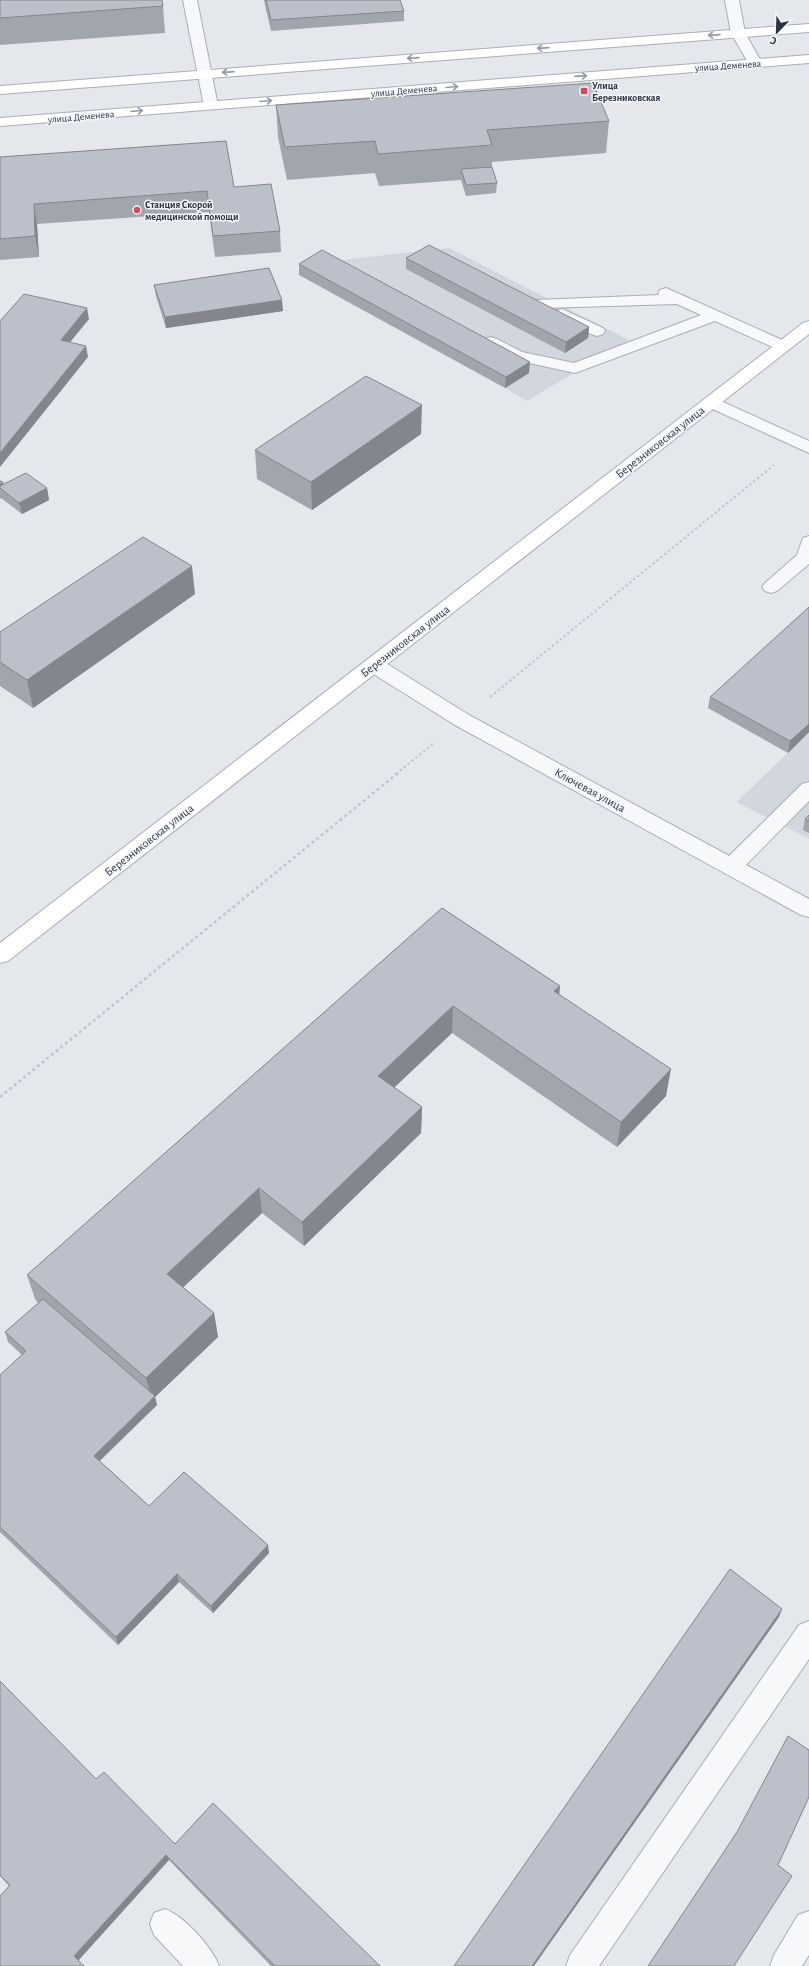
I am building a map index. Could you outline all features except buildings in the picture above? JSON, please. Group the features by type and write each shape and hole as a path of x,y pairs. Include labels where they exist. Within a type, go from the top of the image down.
{"main road":[{"path":"0,90 809,28"},
{"name":"улица Деменева","path":"0,122 809,59"},
{"name":"Березниковская улица","path":"0,955 809,326"}],"street":[{"path":"190,0 210,106"},
{"path":"732,0 738,33 755,63"},
{"path":"663,292 783,346"},
{"path":"597,331 535,300 679,299"},
{"path":"475,333 517,356 575,368 716,315"},
{"path":"712,402 805,446"},
{"path":"771,587 806,556 809,542"},
{"name":"Ключевая улица","path":"374,665 462,720 809,909"},
{"path":"731,867 809,789"},
{"path":"581,1966 809,1635"},
{"path":"165,1924 204,1966"},
{"path":"785,1966 809,1926"}],"path":[{"path":"0,1097 462,720 805,446"}],"shaded area":[{"path":"449,248 629,340 527,401 505,388 323,262"},
{"path":"809,732 809,839 737,802"}],"place":[{"name":"Улица Березниковская","path":"584,91"},
{"name":"Станция Скорой медицинской помощи","path":"137,210"}]}
